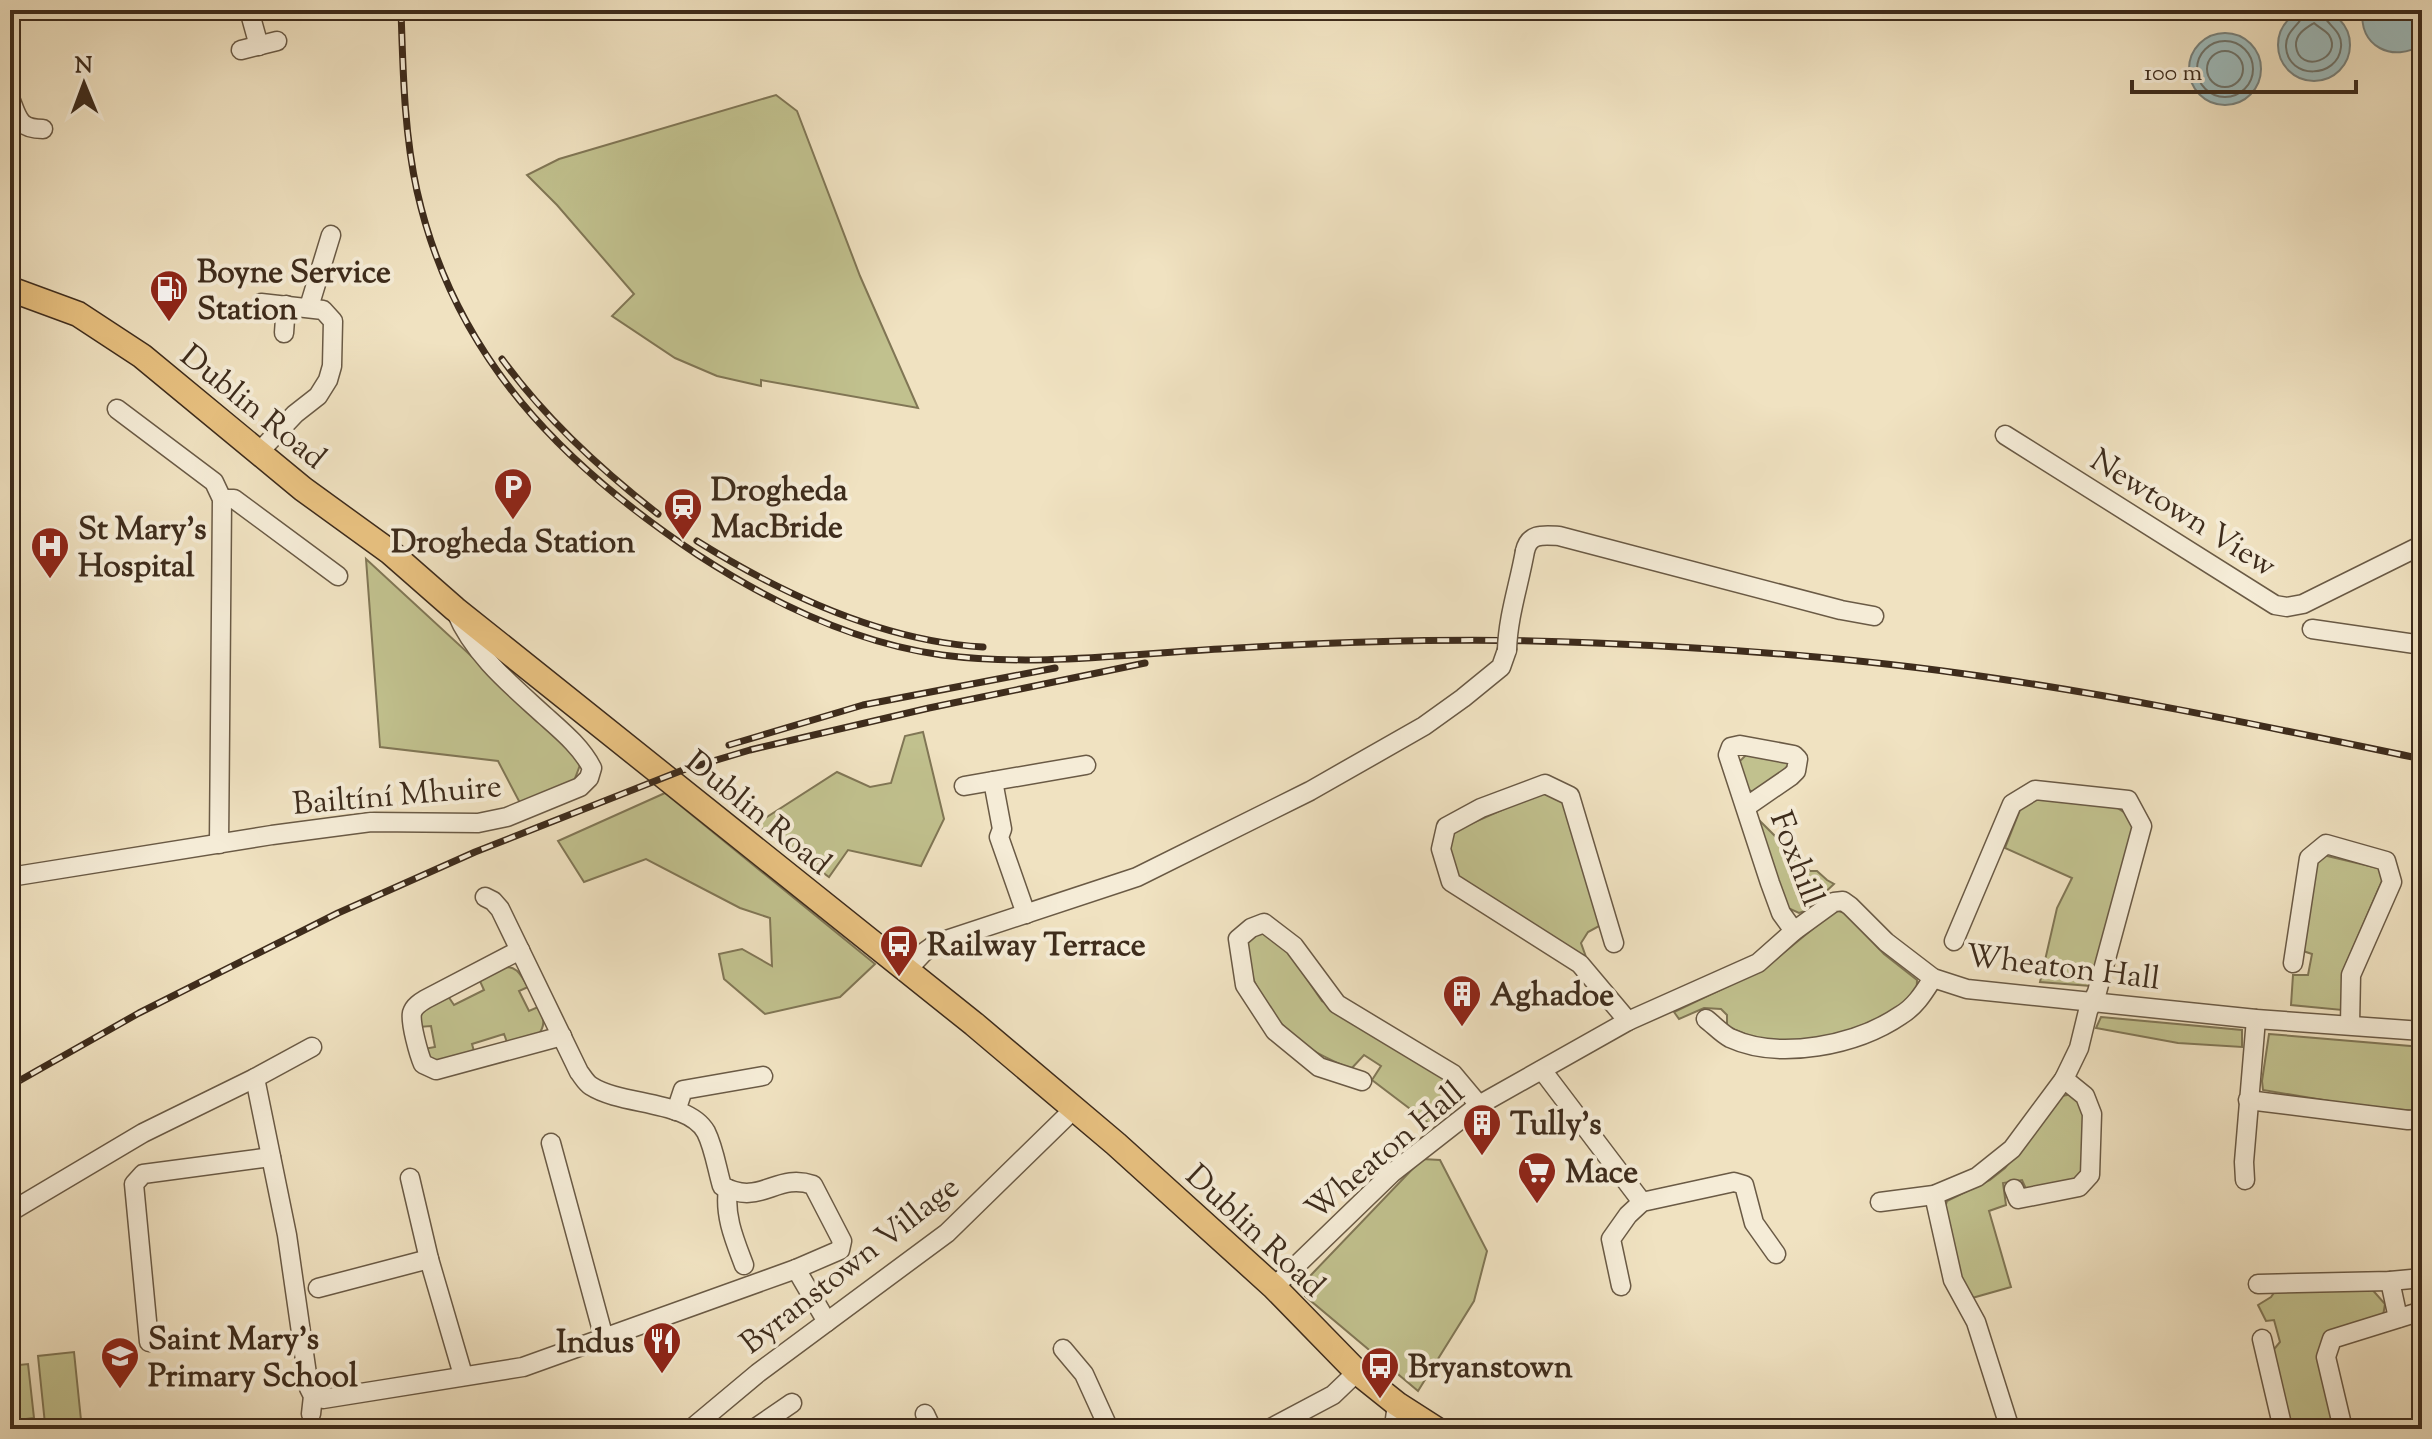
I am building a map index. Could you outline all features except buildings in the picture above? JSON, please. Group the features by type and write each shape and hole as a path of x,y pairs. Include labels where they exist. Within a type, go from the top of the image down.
{"main road":[{"name":"Dublin Road","path":"10,289 78,314 142,356 303,489 390,552 455,609 964,1017 1074,1109 1274,1287 1357,1372 1397,1404 1436,1429"}],"street":[{"path":"249,10 259,46"},
{"path":"10,98 21,123 30,129 43,129"},
{"path":"309,307 331,235"},
{"path":"259,452 295,414 318,396 328,380 332,366 333,321 323,310 261,303"},
{"path":"284,333 286,305"},
{"path":"117,409 214,482 222,499 219,844"},
{"name":"Newtown View","path":"2005,435 2275,605 2287,607 2303,604 2422,545"},
{"path":"222,499 234,499 338,576"},
{"path":"906,971 937,943 1137,877 1310,791 1424,726 1501,667 1507,650 1508,625 1525,546 1532,538 1559,536 1874,616"},
{"name":"Bailtíní Mhuire","path":"10,877 371,822 478,823 507,817 580,787 589,778 592,768 586,757 483,656 464,631 455,609"},
{"path":"2312,629 2422,645"},
{"path":"964,786 1086,765"},
{"path":"993,781 1002,829 999,837 1026,914"},
{"path":"1614,943 1570,796 1545,784 1481,808 1446,827 1441,849 1451,882 1580,964 1628,1021"},
{"path":"1880,1202 1934,1195 1977,1177 2012,1149 2064,1079 2079,1048 2142,826 2128,800 2035,790 2012,804 1954,941"},
{"name":"Foxhill","path":"1746,807 1781,913 1794,931"},
{"path":"2293,963 2309,858 2326,844 2386,861 2392,882 2351,975 2350,1025"},
{"path":"255,1078 287,1235 312,1405 323,1399 523,1367 796,1269 840,1250 842,1241 813,1185 801,1181 756,1193 738,1194 722,1186 705,1132 694,1119 676,1111 611,1095 589,1085 579,1072 500,909 485,897"},
{"name":"Wheaton Hall","path":"1274,1287 1392,1173 1479,1105 1628,1021 1758,963 1794,931 1834,902 1843,901 1886,942 1933,978 1967,989 2256,1019 2422,1031"},
{"path":"1362,1081 1319,1067 1275,1031 1245,985 1238,939 1251,928 1264,923 1294,946 1337,1004 1453,1074 1479,1105"},
{"path":"520,950 416,1006 412,1020 423,1064 436,1070 562,1036"},
{"path":"1706,1019 1728,1037 1758,1047 1793,1050 1873,1030 1903,1014 1919,999 1933,978"},
{"path":"2245,1180 2248,1100 2256,1019"},
{"path":"10,1212 143,1133 312,1047"},
{"path":"1542,1070 1642,1202"},
{"path":"676,1111 683,1090 763,1076"},
{"path":"2014,1189 2018,1199 2079,1187 2090,1175 2092,1114 2085,1096 2064,1079"},
{"path":"2248,1100 2408,1120 2422,1119"},
{"name":"Byranstown Village","path":"691,1429 758,1373 947,1233 1074,1109"},
{"path":"551,1143 604,1338"},
{"path":"149,1342 134,1184 143,1174 271,1157"},
{"path":"410,1178 429,1259 463,1375"},
{"path":"1621,1286 1611,1239 1642,1202 1734,1182 1744,1185 1754,1223 1776,1254"},
{"path":"728,1189 731,1226 744,1265"},
{"path":"1934,1195 1953,1280 1976,1322 2010,1429"},
{"path":"318,1288 429,1259"},
{"path":"796,1269 827,1322"},
{"path":"2258,1284 2422,1278"},
{"path":"2390,1281 2398,1318"},
{"path":"2343,1429 2326,1357 2332,1339 2422,1311"},
{"path":"2262,1339 2283,1429"},
{"path":"1063,1349 1084,1374 1109,1429"},
{"path":"1269,1429 1333,1395 1357,1372"},
{"path":"754,1429 792,1403"},
{"path":"1397,1404 1395,1419 1398,1429"}],"green space":[{"path":"776,95 797,111 860,276 918,408 761,380 761,386 717,376 675,358 612,316 634,294 527,175 559,159"},
{"path":"366,559 571,748 580,765 574,781 520,803 498,761 380,747"},
{"path":"923,732 944,819 921,866 848,850 829,877 756,824 837,772 870,787 891,783 905,736"},
{"path":"1747,754 1784,758 1788,763 1787,770 1754,792 1748,790 1737,764"},
{"path":"665,793 875,964 840,997 765,1014 724,979 719,954 742,949 772,966 770,918 740,908 646,859 584,882 558,841"},
{"path":"1551,793 1563,801 1601,925 1588,932 1581,943 1586,957 1460,880 1448,853 1450,835 1461,828 1538,794"},
{"path":"2044,796 2116,807 2125,813 2133,826 2090,986 2040,982 2057,908 2072,878 2005,848 2022,805"},
{"path":"1756,817 1810,871 1817,871 1834,884 1805,911 1799,913 1788,908"},
{"path":"2323,855 2378,868 2385,874 2343,971 2342,1010 2291,1005 2293,975 2308,975 2312,954 2300,950 2315,862"},
{"path":"1838,911 1845,913 1884,954 1917,980 1915,992 1893,1011 1835,1035 1786,1044 1763,1040 1727,1026 1727,1015 1721,1009 1704,1008 1679,1019 1674,1012 1764,969"},
{"path":"1269,933 1289,953 1322,1001 1448,1078 1460,1099 1430,1124 1372,1080 1381,1066 1364,1055 1351,1069 1320,1055 1298,1040 1266,1004 1252,975 1246,944 1256,935"},
{"path":"504,967 516,970 528,987 519,991 529,1011 538,1007 540,1011 543,1025 538,1035 508,1045 504,1034 472,1044 475,1055 432,1063 424,1049 435,1047 431,1026 419,1027 422,1010 448,996 454,1005 484,990 479,979"},
{"path":"2101,1017 2242,1030 2242,1047 2178,1043 2096,1028"},
{"path":"2269,1034 2422,1047 2422,1111 2371,1108 2263,1090"},
{"path":"2072,1094 2082,1103 2086,1119 2082,1174 2073,1183 2027,1191 2022,1180 2003,1183 2006,1205 1989,1211 2011,1287 1972,1298 1962,1282 1943,1214 1947,1201 1990,1180 2005,1168 2062,1096"},
{"path":"1422,1159 1440,1160 1487,1251 1474,1301 1418,1391 1305,1296 1310,1276"},
{"path":"2278,1287 2370,1287 2385,1304 2383,1316 2327,1336 2318,1353 2335,1429 2290,1429 2270,1354 2280,1342 2274,1320 2266,1321 2258,1305 2271,1297"},
{"path":"74,1352 81,1420 45,1424 38,1356"},
{"path":"28,1364 34,1418 10,1421 10,1366"}],"water":[{"path":"2314,9 2334,15 2344,25 2350,45 2344,65 2334,75 2314,81 2294,75 2284,65 2278,45 2284,25 2294,15"},
{"path":"2363,10 2422,10 2422,44 2400,52 2380,48 2366,33"},
{"path":"2232,33 2251,43 2259,55 2259,83 2251,95 2239,103 2218,105 2199,95 2191,83 2189,62 2199,43 2211,35"}],"railway":[{"path":"401,10 407,124 417,191 434,250 457,305 486,355 520,401 559,443 648,520 726,573 785,605 846,631 942,655 1011,660 1455,640 1596,643 1777,654 2016,681 2422,759"},
{"path":"502,359 536,402 574,442 658,514"},
{"path":"697,541 763,579 834,612 908,635 983,647"},
{"path":"10,1086 139,1013 338,913 475,852 683,770 750,750 929,708 1145,663"},
{"path":"729,745 863,705 1055,668"}],"place":[{"name":"Boyne Service Station","path":"169,323"},
{"name":"Drogheda Station","path":"513,521"},
{"name":"Drogheda MacBride","path":"683,541"},
{"name":"St Mary's Hospital","path":"50,580"},
{"name":"Railway Terrace","path":"899,978"},
{"name":"Aghadoe","path":"1462,1028"},
{"name":"Tully's","path":"1482,1157"},
{"name":"Mace","path":"1537,1205"},
{"name":"Indus","path":"662,1375"},
{"name":"Saint Mary's Primary School","path":"120,1390"},
{"name":"Bryanstown","path":"1380,1400"}]}
